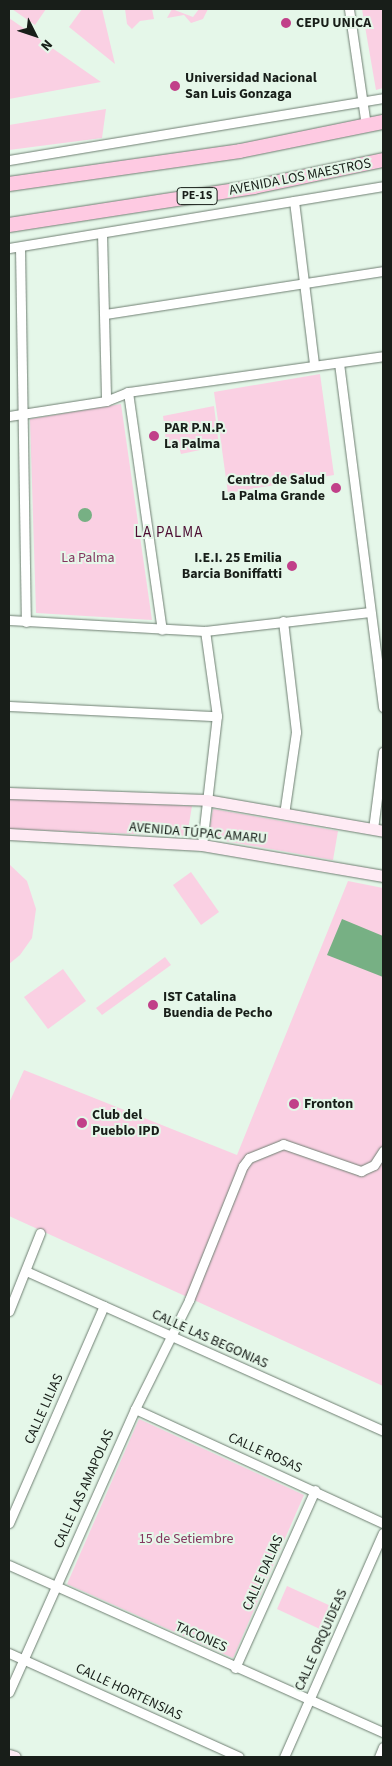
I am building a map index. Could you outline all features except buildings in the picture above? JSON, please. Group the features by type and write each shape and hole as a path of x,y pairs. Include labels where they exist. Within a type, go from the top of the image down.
{"highway":[{"path":"9,184 240,151 383,122"},
{"name":"AVENIDA LOS MAESTROS","path":"9,225 254,187 383,160"}],"main road":[{"name":"AVENIDA TÚPAC AMARU","path":"9,793 206,800 378,830"},
{"name":"AVENIDA TÚPAC AMARU","path":"9,834 202,845 265,853 383,876"},
{"path":"9,1755 14,1757"}],"street":[{"path":"348,9 366,125"},
{"path":"9,160 383,98"},
{"path":"9,248 383,186"},
{"path":"294,201 314,365"},
{"path":"102,233 106,401"},
{"path":"20,246 26,622"},
{"path":"105,314 383,271"},
{"path":"9,416 106,401 128,392 383,356"},
{"path":"339,363 370,612 379,633 383,707"},
{"path":"128,392 162,630"},
{"path":"9,620 206,632 370,612"},
{"path":"283,622 296,732 284,814"},
{"path":"202,845 206,800 218,716 206,632"},
{"path":"9,706 218,716"},
{"path":"378,830 383,752"},
{"name":"CALLE LAS AMAPOLAS","path":"9,1692 135,1409 189,1300 243,1166 249,1158 282,1144 361,1170 374,1165 383,1150"},
{"path":"9,1311 40,1233"},
{"name":"CALLE LAS BEGONIAS","path":"26,1271 170,1338 383,1431"},
{"name":"CALLE LILIAS","path":"9,1523 104,1306"},
{"name":"CALLE ROSAS","path":"135,1409 315,1490 383,1523"},
{"name":"CALLE DALIAS","path":"235,1668 315,1490"},
{"name":"CALLE ORQUIDEAS","path":"284,1757 383,1533"},
{"name":"TACONES","path":"9,1565 235,1668 383,1732"},
{"name":"CALLE HORTENSIAS","path":"9,1653 239,1757"},
{"path":"378,1757 383,1747"}],"green space":[{"path":"12,9 46,9 35,25"},
{"path":"82,9 102,9 115,64 69,27"},
{"path":"125,9 152,9 154,19 140,21 132,29 127,24"},
{"path":"172,9 193,17 199,9 208,9 203,19 191,23 184,15 167,18"},
{"path":"362,9 383,9 383,88 376,90"},
{"path":"9,18 101,82 9,99"},
{"path":"106,109 102,138 9,150 9,125"},
{"path":"320,374 334,475 228,493 214,392"},
{"name":"La Palma","path":"121,404 152,620 36,613 30,419"},
{"path":"214,406 219,446 181,454 179,447 167,450 163,416"},
{"path":"9,797 192,806 187,836 9,829"},
{"path":"213,809 338,831 333,860 208,838"},
{"path":"9,864 27,881 36,909 32,938 20,955 9,964"},
{"path":"191,872 219,912 201,925 173,885"},
{"name":"Club del Pueblo IPD","path":"348,881 383,888 383,1386 9,1216 9,1103 24,1070 237,1155"},
{"path":"165,957 171,965 102,1015 96,1008"},
{"path":"63,969 86,1001 48,1029 24,997"},
{"name":"15 de Setiembre","path":"139,1419 304,1495 233,1658 67,1584"},
{"path":"287,1586 333,1607 322,1630 277,1609"}],"shaded area":[{"path":"82,508 88,508 92,515 88,522 82,522 78,518 78,512"},
{"path":"342,919 383,936 383,977 327,955"}],"place":[{"name":"CEPU UNICA","path":"286,23"},
{"name":"Universidad Nacional San Luis Gonzaga","path":"175,86"},
{"name":"PAR P.N.P. La Palma","path":"154,436"},
{"name":"Centro de Salud La Palma Grande","path":"336,488"},
{"name":"I.E.I. 25 Emilia Barcia Boniffatti","path":"292,566"},
{"name":"IST Catalina Buendia de Pecho","path":"153,1005"},
{"name":"Fronton","path":"294,1104"},
{"name":"Club del Pueblo IPD","path":"82,1123"}],"district":[{"name":"LA PALMA","path":"169,533"}]}
